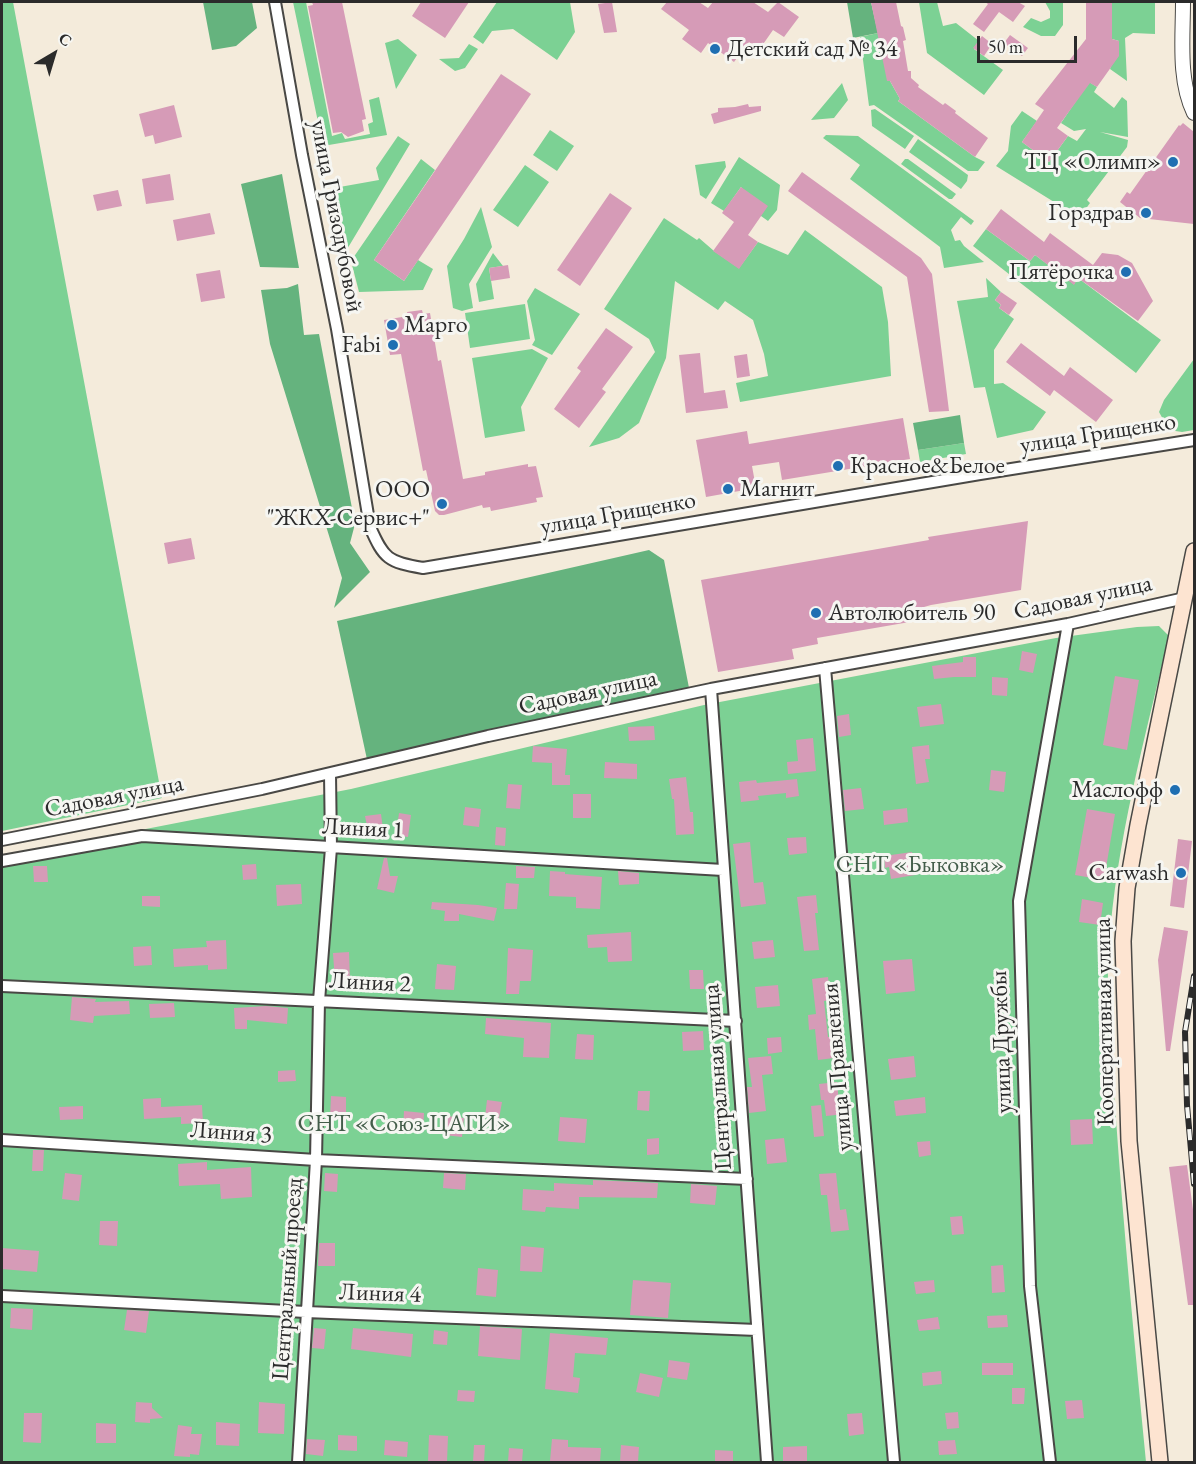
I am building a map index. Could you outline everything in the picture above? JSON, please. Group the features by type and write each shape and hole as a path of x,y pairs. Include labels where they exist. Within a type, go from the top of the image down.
{"main road":[{"name":"Кооперативная улица","path":"1160,1462 1129,1141 1123,941 1127,888 1137,825 1194,551"}],"street":[{"name":"улица Гризодубовой","path":"275,2 302,155 337,329 370,526 378,546 387,558 405,565"},
{"path":"1182,2 1183,64 1189,100 1194,113"},
{"name":"улица Грищенко","path":"405,565 423,568 1194,440"},
{"name":"Садовая улица","path":"2,840 330,774 488,736 711,689 1068,624 1185,598"},
{"name":"улица Дружбы","path":"1050,1462 1030,1286 1019,901 1068,624"},
{"name":"улица Правления","path":"825,668 894,1462"},
{"name":"Центральная улица","path":"711,689 767,1462"},
{"name":"Центральный проезд","path":"298,1462 316,1160 319,1001 331,848 330,774"},
{"name":"Линия 1","path":"2,861 142,836 723,870"},
{"name":"Линия 2","path":"2,986 736,1021"},
{"name":"Линия 3","path":"2,1140 316,1160 747,1179"},
{"name":"Линия 4","path":"2,1296 306,1312 757,1330"}],"green space":[{"path":"2,2 13,2 162,798 2,831"},
{"path":"203,2 252,2 257,28 236,46 212,50"},
{"path":"293,2 306,2 332,136 342,133 345,139 370,134 368,124 373,122 369,100 379,97 387,135 323,146"},
{"path":"497,2 570,2 575,32 557,60 513,29 492,31 483,44 473,37"},
{"path":"847,2 871,2 878,33 853,38"},
{"path":"919,2 937,2 943,26 956,23 979,41 974,49 1003,70 984,95 927,53"},
{"path":"1045,2 1063,2 1063,25 1055,36 1041,36 1023,27 1031,18 1041,22 1050,18 1050,11"},
{"path":"1112,2 1155,2 1155,34 1133,33 1125,38 1127,81 1110,69 1119,41 1112,39"},
{"path":"878,33 890,81 900,99 898,101 985,162 978,171 968,171 874,105 869,106 860,37"},
{"path":"398,39 417,55 396,89 385,43"},
{"path":"469,44 478,49 465,68 455,71 439,59 459,58"},
{"path":"1083,78 1097,87 1094,92 1114,108 1122,97 1127,101 1128,137 1100,132 1128,140 1127,147 1087,200 1090,203 1082,214 1075,215 996,166 1008,151 1011,126 1022,111 1037,121 1022,142 1049,162 1068,136 1077,141 1086,129 1074,131 1061,123 1078,98"},
{"path":"842,83 848,100 834,118 811,120"},
{"path":"875,109 914,136 905,149 872,126 871,110"},
{"path":"550,130 574,146 557,171 533,155"},
{"path":"826,135 858,136 974,221 971,225 961,217 951,230 955,241 960,240 984,262 944,268 940,247 850,179 860,165 823,138"},
{"path":"398,136 410,144 346,251 334,188 379,180 376,168"},
{"path":"918,139 968,175 961,189 909,152"},
{"path":"739,157 780,185 777,210 768,221 761,216 741,187 724,211 711,203"},
{"path":"421,159 435,170 374,260 404,281 418,260 433,269 423,290 359,292 351,261"},
{"path":"905,159 956,194 949,199 901,164"},
{"path":"725,161 726,167 706,199 700,195 695,165"},
{"path":"525,165 549,182 518,227 493,210"},
{"path":"282,174 299,268 260,267 241,184"},
{"path":"481,207 492,247 469,284 473,308 462,311 453,308 447,266"},
{"path":"664,218 697,240 699,238 739,268 758,242 788,255 805,230 882,287 888,322 891,376 740,402 736,383 768,376 764,354 753,320 725,301 718,310 675,281 666,358 639,423 619,438 589,447 655,352 649,339 604,309"},
{"path":"986,229 1030,261 1035,255 1074,284 1078,278 1161,340 1136,373 973,246"},
{"path":"493,253 503,266 489,268 494,299 479,302 476,284"},
{"path":"986,278 1001,292 995,300 1001,305 999,308 1014,319 994,350 994,384 1003,383 1046,412 1033,430 997,438 985,387 974,388 957,301 988,297"},
{"path":"298,284 304,335 319,334 355,524 350,543 370,572 334,608 342,578 270,344 261,290 287,288"},
{"path":"535,288 580,314 552,355 532,345 535,340 527,301"},
{"path":"525,304 530,339 470,348 465,313"},
{"path":"532,349 548,358 521,407 525,431 485,438 472,358"},
{"path":"1194,359 1194,430 1182,432 1169,430 1159,412 1164,400"},
{"path":"960,415 964,443 918,450 913,423"},
{"path":"964,443 966,454 920,462 918,450"},
{"path":"649,550 664,560 690,693 368,764 337,621"},
{"name":"СНТ «Союз-ЦАГИ»","path":"1159,626 1169,636 1125,829 1113,908 1108,968 1119,1162 1146,1462 2,1462 2,857 351,789 704,705 1056,638"}],"building":[{"path":"312,2 342,2 366,119 362,120 364,131 348,137 341,132 333,133 308,6 313,5"},
{"path":"421,2 469,2 445,38 412,16"},
{"path":"612,2 617,32 604,33 598,4"},
{"path":"667,2 699,2 708,8 713,2 753,2 768,12 778,2 799,17 784,37 773,30 759,50 749,42 734,62 708,43 701,53 682,39 689,30 661,9"},
{"path":"871,2 896,2 906,40 903,41 908,71 911,71 911,78 919,85 918,87 943,105 945,103 956,111 955,113 988,138 975,157 898,101 900,99 890,81 887,81"},
{"path":"985,2 1018,2 1025,6 1013,22 999,12 984,32 973,24 988,4"},
{"path":"1086,2 1112,2 1112,39 1119,41 1119,56 1097,87 1090,83 1057,128 1068,136 1049,162 1022,142 1044,110 1035,104 1086,39"},
{"path":"1010,35 1028,48 1022,56 1004,43"},
{"path":"982,36 992,44 984,56 973,48"},
{"path":"501,74 531,94 404,281 374,260"},
{"path":"748,104 749,107 761,106 761,111 714,124 711,114 718,112 718,108"},
{"path":"174,105 182,137 155,144 153,135 145,137 139,114"},
{"name":"ТЦ «Олимп»","path":"1183,123 1194,132 1194,224 1140,218 1120,202 1127,192 1130,194 1179,125"},
{"path":"802,172 921,258 932,274 949,411 929,412 907,277 788,191"},
{"path":"170,174 174,200 146,204 142,179"},
{"path":"741,187 768,206 748,235 758,242 739,269 713,251 734,222 722,213"},
{"path":"118,190 122,206 97,211 93,195"},
{"path":"610,193 632,208 580,286 557,270"},
{"path":"1001,209 1044,242 1050,233 1093,265 1102,253 1118,255 1132,263 1153,301 1138,321 1078,278 1074,285 1035,255 1030,261 986,229"},
{"path":"210,213 215,234 177,241 173,220"},
{"path":"508,265 510,278 491,281 489,268"},
{"path":"220,270 225,298 201,302 196,274"},
{"path":"1001,292 1017,303 1009,315 999,308 1001,305 995,300"},
{"path":"422,310 423,314 430,313 463,479 485,475 485,472 528,464 528,467 536,466 543,497 536,498 537,502 491,511 490,507 483,508 482,505 444,515 439,515 435,511 426,470 423,471 401,354 390,355 384,320 408,316 407,312"},
{"path":"606,328 633,347 602,389 606,392 579,428 554,409 581,371 577,368"},
{"path":"1021,343 1064,376 1070,367 1113,400 1096,422 1054,390 1050,396 1006,362"},
{"path":"700,353 704,393 725,390 728,408 686,413 679,355"},
{"path":"747,354 750,376 737,378 734,356"},
{"path":"903,418 910,459 782,480 779,462 752,466 756,488 706,497 696,440 747,431 749,444"},
{"name":"Автолюбитель 90","path":"1028,521 1021,590 931,605 924,607 927,619 817,638 818,644 792,649 794,659 718,672 701,580 929,540 928,537"},
{"path":"191,538 195,559 168,564 164,543"},
{"path":"1022,651 1037,654 1033,673 1019,670"},
{"path":"963,657 976,657 976,677 934,679 932,666 963,662"},
{"path":"1115,676 1139,680 1127,750 1103,745"},
{"path":"992,677 1008,678 1007,696 992,695"},
{"path":"941,704 944,724 920,727 917,707"},
{"path":"849,714 851,735 839,737 837,716"},
{"path":"654,726 655,740 629,741 628,727"},
{"path":"813,738 816,771 788,774 787,762 798,761 796,740"},
{"path":"929,745 930,759 925,759 929,782 916,784 912,747"},
{"path":"533,746 567,749 565,775 570,775 570,785 552,785 552,763 532,762"},
{"path":"605,762 637,764 637,779 604,778"},
{"path":"991,770 1006,772 1004,792 989,790"},
{"path":"686,777 690,812 693,812 694,834 676,835 674,799 672,799 669,779"},
{"path":"797,779 799,796 786,798 786,793 758,796 759,800 741,802 739,782 756,780 757,783"},
{"path":"508,784 522,785 520,809 506,808"},
{"path":"861,788 864,809 845,811 843,790"},
{"path":"573,794 591,794 591,818 573,818"},
{"path":"465,807 481,809 479,827 463,825"},
{"path":"907,808 908,822 884,825 883,811"},
{"path":"1087,809 1115,814 1104,880 1075,875"},
{"path":"399,813 411,815 408,837 396,835"},
{"path":"381,814 383,829 368,831 365,816"},
{"path":"496,827 506,828 505,846 495,845"},
{"path":"806,837 807,853 789,855 787,838"},
{"name":"Carwash","path":"1178,839 1192,841 1184,908 1170,906"},
{"path":"750,842 754,883 763,882 766,904 741,907 733,844"},
{"path":"912,852 915,875 891,879 889,867 885,868 884,856"},
{"path":"384,858 387,858 390,876 398,876 394,893 377,889"},
{"path":"256,864 257,879 243,880 242,865"},
{"path":"33,866 47,866 48,882 34,882"},
{"path":"516,866 535,867 534,878 516,878"},
{"path":"550,871 602,877 600,909 576,908 576,897 549,896"},
{"path":"618,871 639,873 639,884 619,885"},
{"path":"506,883 519,884 517,909 504,909"},
{"path":"301,884 302,904 277,906 276,885"},
{"path":"816,895 818,913 815,913 819,950 804,951 797,897"},
{"path":"142,896 160,896 160,907 142,906"},
{"path":"1082,899 1103,903 1100,925 1079,922"},
{"path":"432,902 497,908 494,921 459,914 459,921 444,921 445,911 431,909"},
{"path":"1164,927 1188,931 1170,1051 1166,1051 1158,960"},
{"path":"631,932 632,961 608,962 607,947 588,948 587,935"},
{"path":"226,940 227,969 208,970 208,965 174,967 173,949 207,947 206,941"},
{"path":"773,940 775,957 754,959 752,942"},
{"path":"151,946 152,965 134,966 133,947"},
{"path":"508,948 533,950 531,981 520,981 519,994 506,994"},
{"path":"349,952 350,981 335,982 333,953"},
{"path":"912,959 915,991 886,994 883,961"},
{"path":"437,964 456,966 454,990 435,989"},
{"path":"689,970 703,970 704,989 690,989"},
{"path":"828,977 830,1000 824,1001 828,1037 832,1037 834,1058 818,1060 815,1029 809,1030 808,1015 816,1014 812,979"},
{"path":"778,985 780,1006 757,1008 755,987"},
{"path":"72,997 96,999 95,1002 129,1001 130,1014 94,1016 93,1023 70,1020"},
{"path":"174,1003 175,1017 150,1018 149,1004"},
{"path":"266,1006 288,1008 287,1024 247,1020 247,1029 235,1029 234,1008"},
{"path":"486,1018 551,1023 549,1058 523,1057 524,1038 485,1034"},
{"path":"703,1031 704,1050 683,1051 682,1032"},
{"path":"577,1034 594,1035 593,1060 575,1059"},
{"path":"781,1037 782,1052 768,1054 767,1038"},
{"path":"771,1056 773,1074 762,1075 766,1111 749,1113 747,1087 752,1087 748,1058"},
{"path":"914,1056 916,1077 891,1080 888,1059"},
{"path":"295,1070 296,1081 278,1082 278,1071"},
{"path":"837,1082 839,1103 844,1103 845,1114 826,1116 819,1084"},
{"path":"638,1091 650,1091 649,1111 637,1110"},
{"path":"331,1096 346,1097 346,1117 330,1117"},
{"path":"925,1097 926,1113 896,1116 894,1101"},
{"path":"161,1098 161,1107 202,1105 203,1123 181,1124 181,1117 144,1119 143,1099"},
{"path":"487,1100 502,1102 499,1119 485,1117"},
{"path":"821,1105 824,1136 814,1137 811,1106"},
{"path":"83,1106 83,1119 60,1120 59,1107"},
{"path":"404,1111 424,1113 423,1132 403,1131"},
{"path":"447,1116 464,1118 462,1137 444,1135"},
{"path":"560,1117 587,1119 585,1143 558,1141"},
{"path":"1092,1119 1093,1144 1071,1145 1070,1120"},
{"path":"659,1138 659,1154 647,1155 647,1139"},
{"path":"784,1138 787,1162 767,1164 765,1140"},
{"path":"930,1141 931,1155 919,1157 917,1142"},
{"path":"33,1150 44,1150 43,1171 32,1171"},
{"path":"207,1162 207,1170 251,1167 252,1197 221,1199 220,1184 179,1186 178,1164"},
{"path":"1187,1165 1194,1217 1194,1305 1188,1305 1169,1167"},
{"path":"65,1173 82,1175 79,1201 62,1199"},
{"path":"325,1173 338,1174 337,1192 324,1191"},
{"path":"444,1173 466,1174 465,1190 443,1188"},
{"path":"836,1173 840,1210 846,1209 849,1230 831,1232 827,1195 821,1195 819,1174"},
{"path":"593,1180 658,1183 657,1198 579,1197 579,1209 546,1207 545,1212 522,1210 523,1189 554,1191 554,1183 593,1185"},
{"path":"691,1184 717,1186 715,1205 690,1203"},
{"path":"962,1216 964,1234 952,1235 950,1217"},
{"path":"100,1221 118,1221 117,1246 99,1245"},
{"path":"319,1243 335,1243 335,1266 318,1266"},
{"path":"521,1246 544,1248 542,1272 520,1271"},
{"path":"2,1248 39,1251 37,1272 2,1269"},
{"path":"1003,1265 1005,1292 992,1293 991,1266"},
{"path":"478,1268 498,1270 496,1297 476,1295"},
{"path":"633,1280 671,1283 668,1318 630,1315"},
{"path":"934,1280 935,1292 916,1294 914,1282"},
{"path":"11,1308 33,1309 32,1330 10,1328"},
{"path":"127,1310 149,1311 146,1333 124,1330"},
{"path":"1007,1315 1008,1327 988,1328 987,1316"},
{"path":"938,1317 940,1329 919,1331 917,1320"},
{"path":"480,1326 522,1329 520,1360 478,1356"},
{"path":"314,1328 326,1329 324,1349 312,1348"},
{"path":"353,1328 413,1334 411,1357 351,1349"},
{"path":"434,1330 448,1332 447,1345 433,1344"},
{"path":"550,1333 608,1338 606,1355 575,1353 573,1377 580,1378 578,1393 545,1389"},
{"path":"669,1360 690,1363 687,1380 667,1377"},
{"path":"982,1363 1013,1363 1013,1375 982,1375"},
{"path":"941,1371 942,1384 923,1386 922,1373"},
{"path":"640,1373 663,1378 659,1397 636,1392"},
{"path":"1012,1388 1025,1388 1024,1404 1012,1404"},
{"path":"458,1390 475,1391 474,1402 457,1401"},
{"path":"1082,1400 1084,1418 1067,1419 1065,1401"},
{"path":"136,1402 152,1403 152,1408 163,1418 150,1419 150,1423 135,1422"},
{"path":"259,1402 285,1404 284,1434 258,1433"},
{"path":"958,1412 959,1428 947,1429 945,1413"},
{"path":"24,1413 42,1413 41,1443 23,1442"},
{"path":"862,1413 864,1434 849,1436 847,1414"},
{"path":"216,1422 240,1424 239,1446 216,1445"},
{"path":"96,1423 116,1424 116,1443 96,1443"},
{"path":"178,1425 192,1427 191,1434 202,1434 199,1455 174,1456"},
{"path":"338,1435 357,1436 357,1451 338,1450"},
{"path":"429,1435 448,1436 447,1462 428,1461"},
{"path":"307,1439 325,1440 323,1456 306,1454"},
{"path":"552,1439 568,1440 568,1447 601,1448 600,1462 550,1461"},
{"path":"385,1440 408,1442 407,1457 384,1455"},
{"path":"955,1440 957,1454 939,1455 938,1441"},
{"path":"474,1445 485,1445 484,1462 473,1462"},
{"path":"621,1445 639,1447 638,1462 620,1462"},
{"path":"807,1446 807,1462 783,1462 783,1447"},
{"path":"509,1448 523,1449 522,1462 508,1462"},
{"path":"715,1450 733,1451 733,1462 715,1462"}],"railway":[{"path":"1194,976 1185,1032 1187,1105 1194,1184"}],"place":[{"name":"Детский сад № 34","path":"715,49"},
{"name":"ТЦ «Олимп»","path":"1173,162"},
{"name":"Горздрав","path":"1146,213"},
{"name":"Пятёрочка","path":"1126,272"},
{"name":"Марго","path":"392,325"},
{"name":"Fabi","path":"393,345"},
{"name":"Красное&Белое","path":"838,466"},
{"name":"Магнит","path":"728,489"},
{"name":"ООО \"ЖКХ-Сервис+\"","path":"442,504"},
{"name":"Автолюбитель 90","path":"816,613"},
{"name":"Маслофф","path":"1175,790"},
{"name":"Carwash","path":"1181,873"}],"park label":[{"name":"СНТ «Быковка»","path":"920,865"}]}
